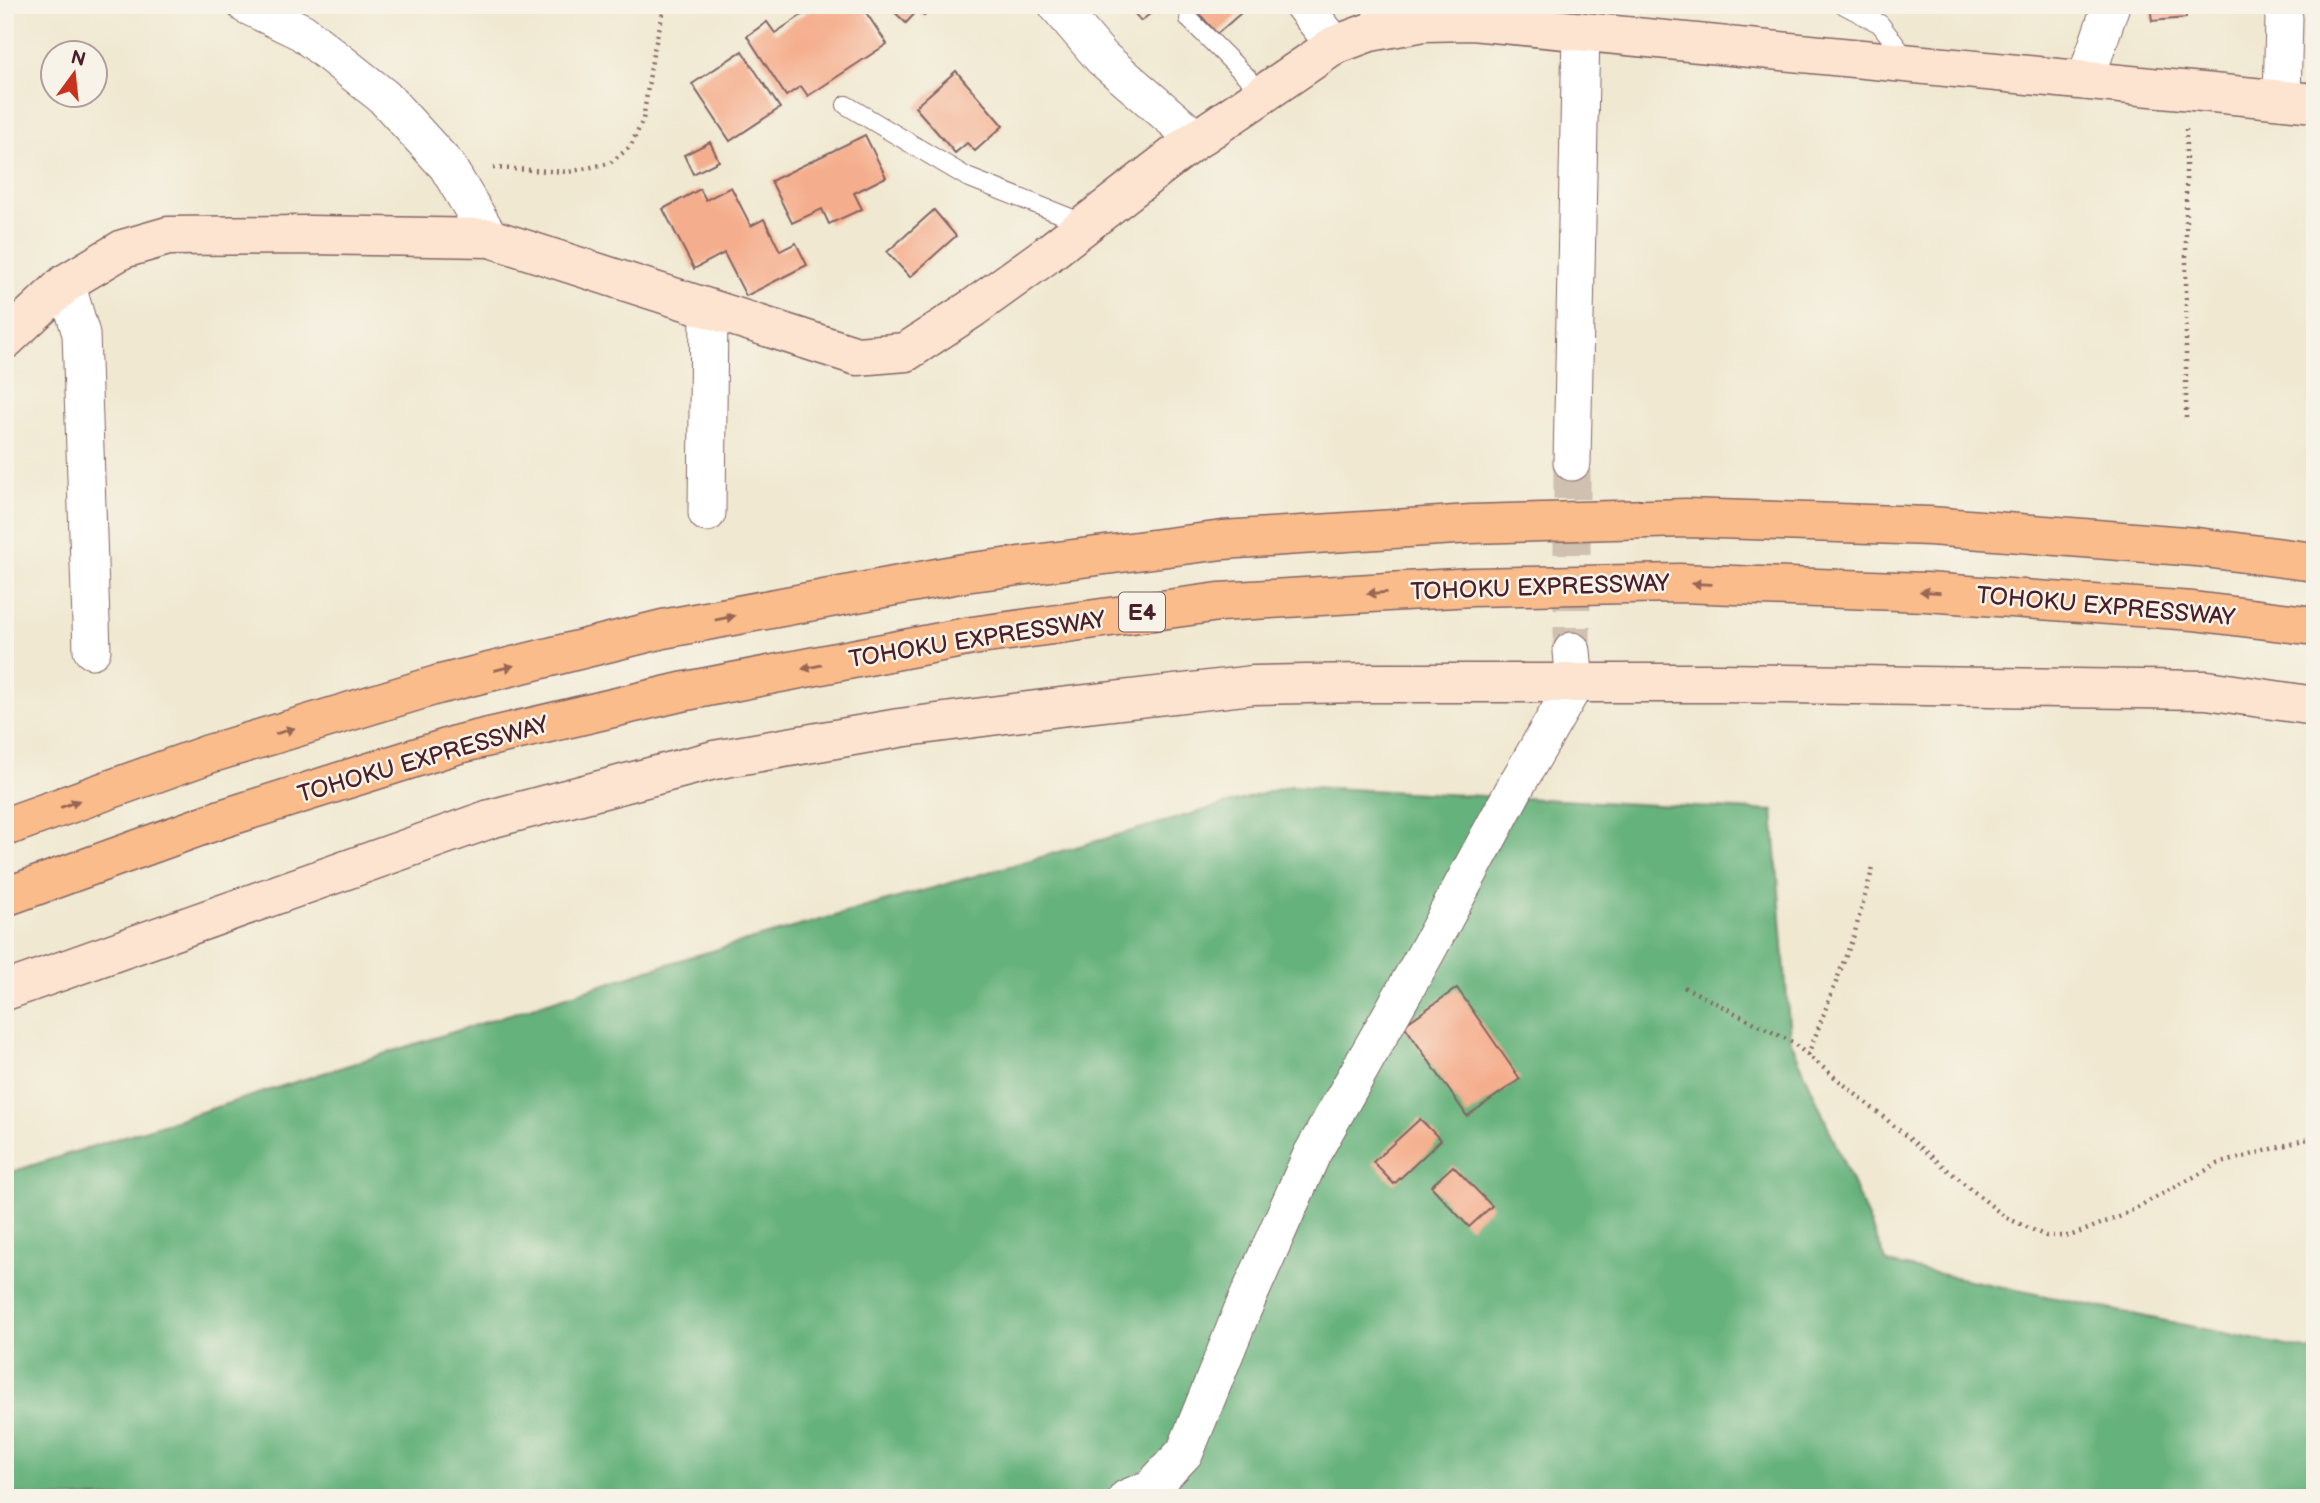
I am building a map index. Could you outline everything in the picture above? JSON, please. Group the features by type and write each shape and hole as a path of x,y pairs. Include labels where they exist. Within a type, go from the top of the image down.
{"highway":[{"path":"5,827 209,754 437,685 663,629 964,573 1223,540 1471,524 1686,518 1930,526 2197,547 2315,562"},
{"name":"TOHOKU EXPRESSWAY","path":"5,897 221,819 459,744 681,692 972,636 1219,602 1472,587 1681,583 1926,592 2193,611 2315,626"}],"street":[{"path":"246,5 302,32 384,97 447,166 490,239"},
{"path":"1057,5 1102,58 1196,139"},
{"path":"1303,5 1335,45"},
{"path":"2085,80 2111,5"},
{"path":"5,340 66,283 123,249 168,236 310,235 490,239 857,356 906,352 973,308 1196,139 1335,45 1370,32 1382,18 1424,22 1472,21 2298,101 2284,18"},
{"path":"1572,462 1581,31"},
{"path":"66,283 81,334 92,650"},
{"path":"706,513 709,310"},
{"path":"5,991 490,819 714,760 899,728 1060,707 1253,685 1365,683 1574,668 1719,683 2207,690 2315,706"},
{"path":"1127,1498 1151,1488 1185,1452 1242,1311 1312,1154 1427,951 1517,784 1574,668"}],"lane":[{"path":"1844,5 1880,24 1910,63"},
{"path":"1189,19 1263,93"},
{"path":"846,105 967,177 1086,224"}],"path":[{"path":"447,166 569,172 610,163 630,147 643,120 653,54 665,5"},
{"path":"2186,90 2186,418"},
{"path":"1808,1055 1854,935 1873,867"},
{"path":"1684,988 1792,1042 2005,1217 2046,1236 2070,1236 2121,1216 2218,1164 2315,1137"}],"green space":[{"path":"1290,786 1773,811 1790,1039 1887,1263 2315,1352 2315,1498 5,1498 5,1174 687,958"}],"building":[{"path":"817,5 861,5 887,44 808,96 801,86 786,96 747,36 767,22 775,33"},
{"path":"887,5 935,5 924,16 918,10 906,23"},
{"path":"1127,5 1151,5 1155,10 1141,21"},
{"path":"1192,5 1250,5 1217,34"},
{"path":"2150,5 2185,5 2186,18 2152,21"},
{"path":"742,51 780,108 730,141 692,84"},
{"path":"956,71 1003,126 975,151 967,143 955,153 915,107"},
{"path":"865,135 886,177 854,193 862,209 829,224 822,209 792,223 771,181"},
{"path":"710,142 719,161 693,174 684,155"},
{"path":"731,187 751,226 764,219 780,251 796,243 807,265 746,296 724,253 694,269 663,209 700,189 706,200"},
{"path":"934,210 956,236 910,277 887,252"},
{"path":"1457,988 1520,1079 1467,1116 1404,1025"},
{"path":"1420,1119 1441,1140 1394,1184 1373,1162"},
{"path":"1453,1166 1492,1206 1469,1227 1431,1186"}],"tunnel":[{"path":"1572,462 1572,651"}]}
